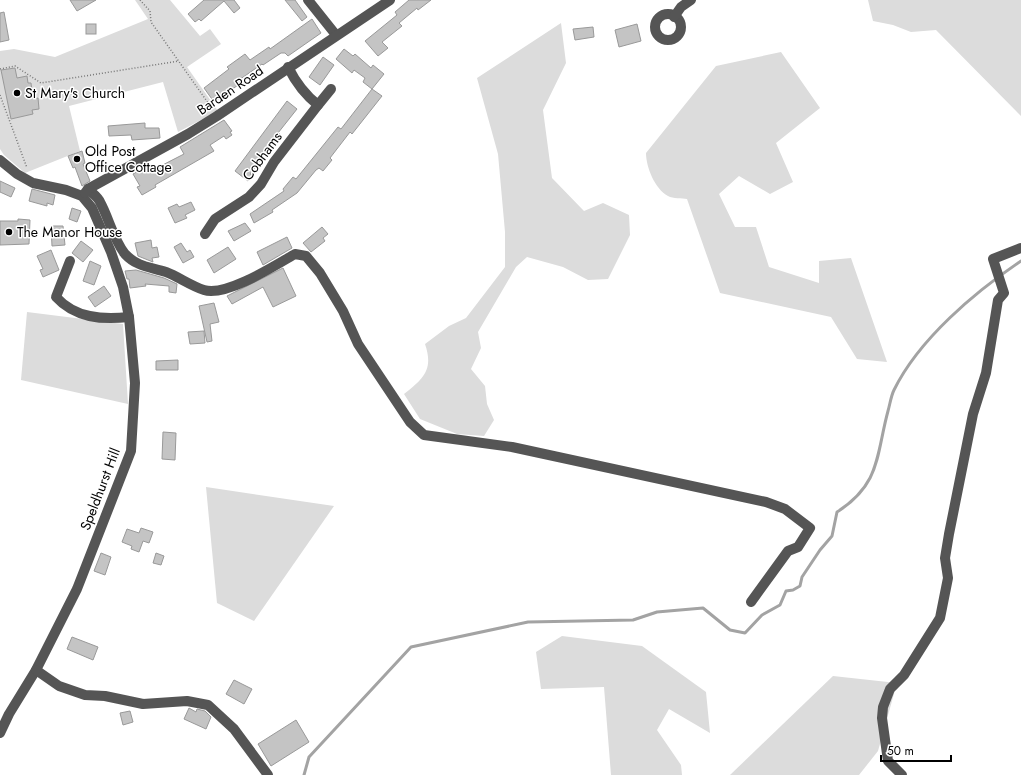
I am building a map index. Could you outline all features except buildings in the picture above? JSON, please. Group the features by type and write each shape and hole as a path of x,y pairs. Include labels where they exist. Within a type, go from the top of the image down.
{"street":[{"path":"308,0 336,35"},
{"name":"Barden Road","path":"85,192 217,116 390,0"},
{"path":"674,17 681,6 691,0"},
{"path":"288,67 296,83 308,97 318,104"},
{"name":"Cobhams","path":"206,234 215,219 249,197 261,184 274,162 331,89"},
{"path":"0,160 17,174 32,183 66,190 85,192 100,200 114,236 125,253 137,263 148,268 165,272 205,291 220,291 251,279 295,254 306,256 320,273 343,311 358,344 410,422 424,435 512,447 766,502 785,509 810,528 798,547 788,551 751,602"},
{"name":"Speldhurst Hill","path":"1,730 36,670 76,590 131,451 135,383 129,317 123,287 111,252 85,192"},
{"path":"902,775 888,761 882,718 883,706 890,689 904,675 940,618 948,578 945,558 962,464 973,414 986,373 998,300 1004,293 992,259 1021,248"},
{"path":"70,261 56,298 65,307 87,316 108,319 129,317"},
{"path":"36,670 59,686 85,695 105,696 143,704 187,701 208,705 234,729 268,775"}],"path":[{"path":"140,0 150,11 151,22 217,116"},
{"path":"0,69 15,66 41,83 179,61"},
{"path":"0,95 32,183"}],"shaded area":[{"path":"135,0 170,0 200,36 210,29 221,44 187,67 218,111 178,132 163,82 69,106 80,151 25,173 4,155 0,149 0,51 14,49 55,57 148,19"},
{"path":"868,0 1021,0 1021,116 936,30 911,32 893,25 873,21"},
{"path":"561,23 566,63 543,110 552,178 584,211 603,203 629,215 630,235 608,279 588,280 563,267 527,257 516,267 478,332 481,348 471,369 485,386 487,404 494,420 484,436 457,434 420,419 404,394 417,384 425,373 428,361 425,344 449,326 466,318 505,267 505,232 498,154 477,78"},
{"path":"781,52 820,108 776,143 793,182 770,194 739,176 719,194 735,227 756,227 769,267 819,283 819,261 851,258 887,362 857,359 831,317 720,293 687,199 672,198 663,193 652,177 646,159 646,153 716,66"},
{"path":"27,312 123,324 128,404 21,380"},
{"path":"206,487 334,506 254,621 217,603"},
{"path":"562,636 642,646 706,692 710,733 669,709 657,730 681,765 682,775 611,775 604,687 541,689 536,652"},
{"path":"833,676 897,683 878,751 859,775 730,775"}],"waterway":[{"path":"304,775 309,757 411,647 528,622 633,620 657,612 703,608 730,630 745,633 762,615 780,605 786,591 793,590 800,586 802,577 820,550 832,536 837,512 862,491 874,468 893,392 905,371 918,353 933,335 967,302 1003,273 1021,261"}],"place":[{"name":"St Mary's Church","path":"17,93"},
{"name":"Old Post Office Cottage","path":"77,159"},
{"name":"The Manor House","path":"9,232"}]}
